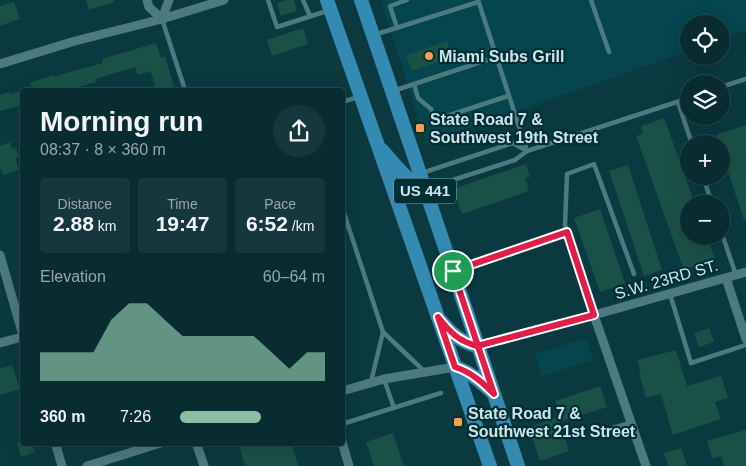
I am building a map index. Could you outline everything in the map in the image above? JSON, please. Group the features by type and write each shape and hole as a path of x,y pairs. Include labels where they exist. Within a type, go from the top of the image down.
{"main road":[{"name":"US 441","path":"361,0 518,466"},
{"name":"US 441","path":"329,5 438,317 487,464"},
{"path":"378,146 415,185 424,189"},
{"path":"438,317 458,339 477,346"},
{"path":"455,367 473,375 494,394"}],"street":[{"path":"147,0 149,7 162,19"},
{"path":"162,19 169,0"},
{"path":"0,64 75,41 162,19 224,0"},
{"path":"0,255 20,325"},
{"name":"S.W. 23RD ST.","path":"477,346 746,272"},
{"path":"726,278 746,339"},
{"path":"594,315 646,466"},
{"path":"0,343 20,338"},
{"path":"345,390 384,379 455,367"},
{"path":"56,446 62,466"},
{"path":"87,466 151,446"},
{"path":"197,446 204,466"},
{"path":"343,446 349,466"}],"lane":[{"path":"268,0 277,27 310,16 329,5"},
{"path":"303,0 310,16"},
{"path":"396,28 390,6 407,0"},
{"path":"591,0 609,52"},
{"path":"373,35 478,1 527,151"},
{"path":"162,19 184,88"},
{"path":"392,92 496,56"},
{"path":"730,84 746,79"},
{"path":"414,84 418,98 432,110 435,120 508,96"},
{"path":"345,101 361,96"},
{"path":"424,189 516,160 527,151 678,102 689,135"},
{"path":"419,174 514,143 527,151"},
{"path":"594,315 565,225 567,174 594,164 634,274"},
{"path":"345,216 384,332 425,372"},
{"path":"453,271 567,232"},
{"path":"726,245 736,275"},
{"path":"670,294 691,363 746,345"},
{"path":"370,383 384,332"},
{"path":"384,379 394,408"},
{"path":"345,423 440,393"},
{"path":"599,432 630,423"}],"shaded area":[{"path":"381,0 746,0 746,30 730,36 730,15 680,15 680,54 426,143"},
{"path":"586,338 593,360 542,376 535,354"}],"building":[{"path":"86,0 114,0 114,2 89,10"},
{"path":"294,0 297,11 281,16 277,3"},
{"path":"14,2 20,19 0,26 0,6"},
{"path":"303,28 308,44 272,56 267,40"},
{"name":"Miami Subs Grill","path":"447,41 453,57 412,71 406,55"},
{"path":"156,43 161,58 165,56 174,87 155,88 151,71 138,75 135,67 95,79 96,82 74,88 32,88 30,83 53,75 53,77 103,63 102,59"},
{"path":"10,92 11,94 20,92 20,106 0,111 0,95"},
{"path":"664,118 680,162 680,185 688,185 692,195 680,195 680,245 710,245 715,259 684,270 636,136 643,134 641,126"},
{"path":"746,125 746,219 744,220 730,177 730,135 716,135"},
{"path":"10,142 12,149 16,148 19,157 15,158 19,170 3,175 0,167 0,146"},
{"path":"526,164 530,177 525,178 529,191 462,214 453,189"},
{"path":"628,165 662,270 644,276 609,171"},
{"path":"600,209 625,283 600,292 574,218"},
{"path":"709,328 714,342 699,347 694,333"},
{"path":"676,350 687,386 721,376 728,398 715,402 721,419 673,435 661,394 646,398 637,360"},
{"path":"12,365 20,389 0,395 0,369"},
{"path":"600,386 607,407 562,421 555,401"},
{"path":"558,417 569,451 540,461 529,427"},
{"path":"746,430 746,466 724,466 721,456 712,458 707,441"},
{"path":"393,433 404,466 374,466 366,442"},
{"path":"17,442 20,442 20,446 33,446 35,452 21,457"},
{"path":"239,446 292,446 298,466 245,466"},
{"path":"681,448 687,466 668,466 664,453"}],"place":[{"name":"Miami Subs Grill","path":"429,56"},
{"name":"State Road 7 & Southwest 19th Street","path":"420,128"},
{"name":"State Road 7 & Southwest 21st Street","path":"458,422"}],"route":[{"path":"453,271 477,346 494,394 473,375 455,367 438,317 458,339 477,346 594,315 567,232 453,271"}]}
